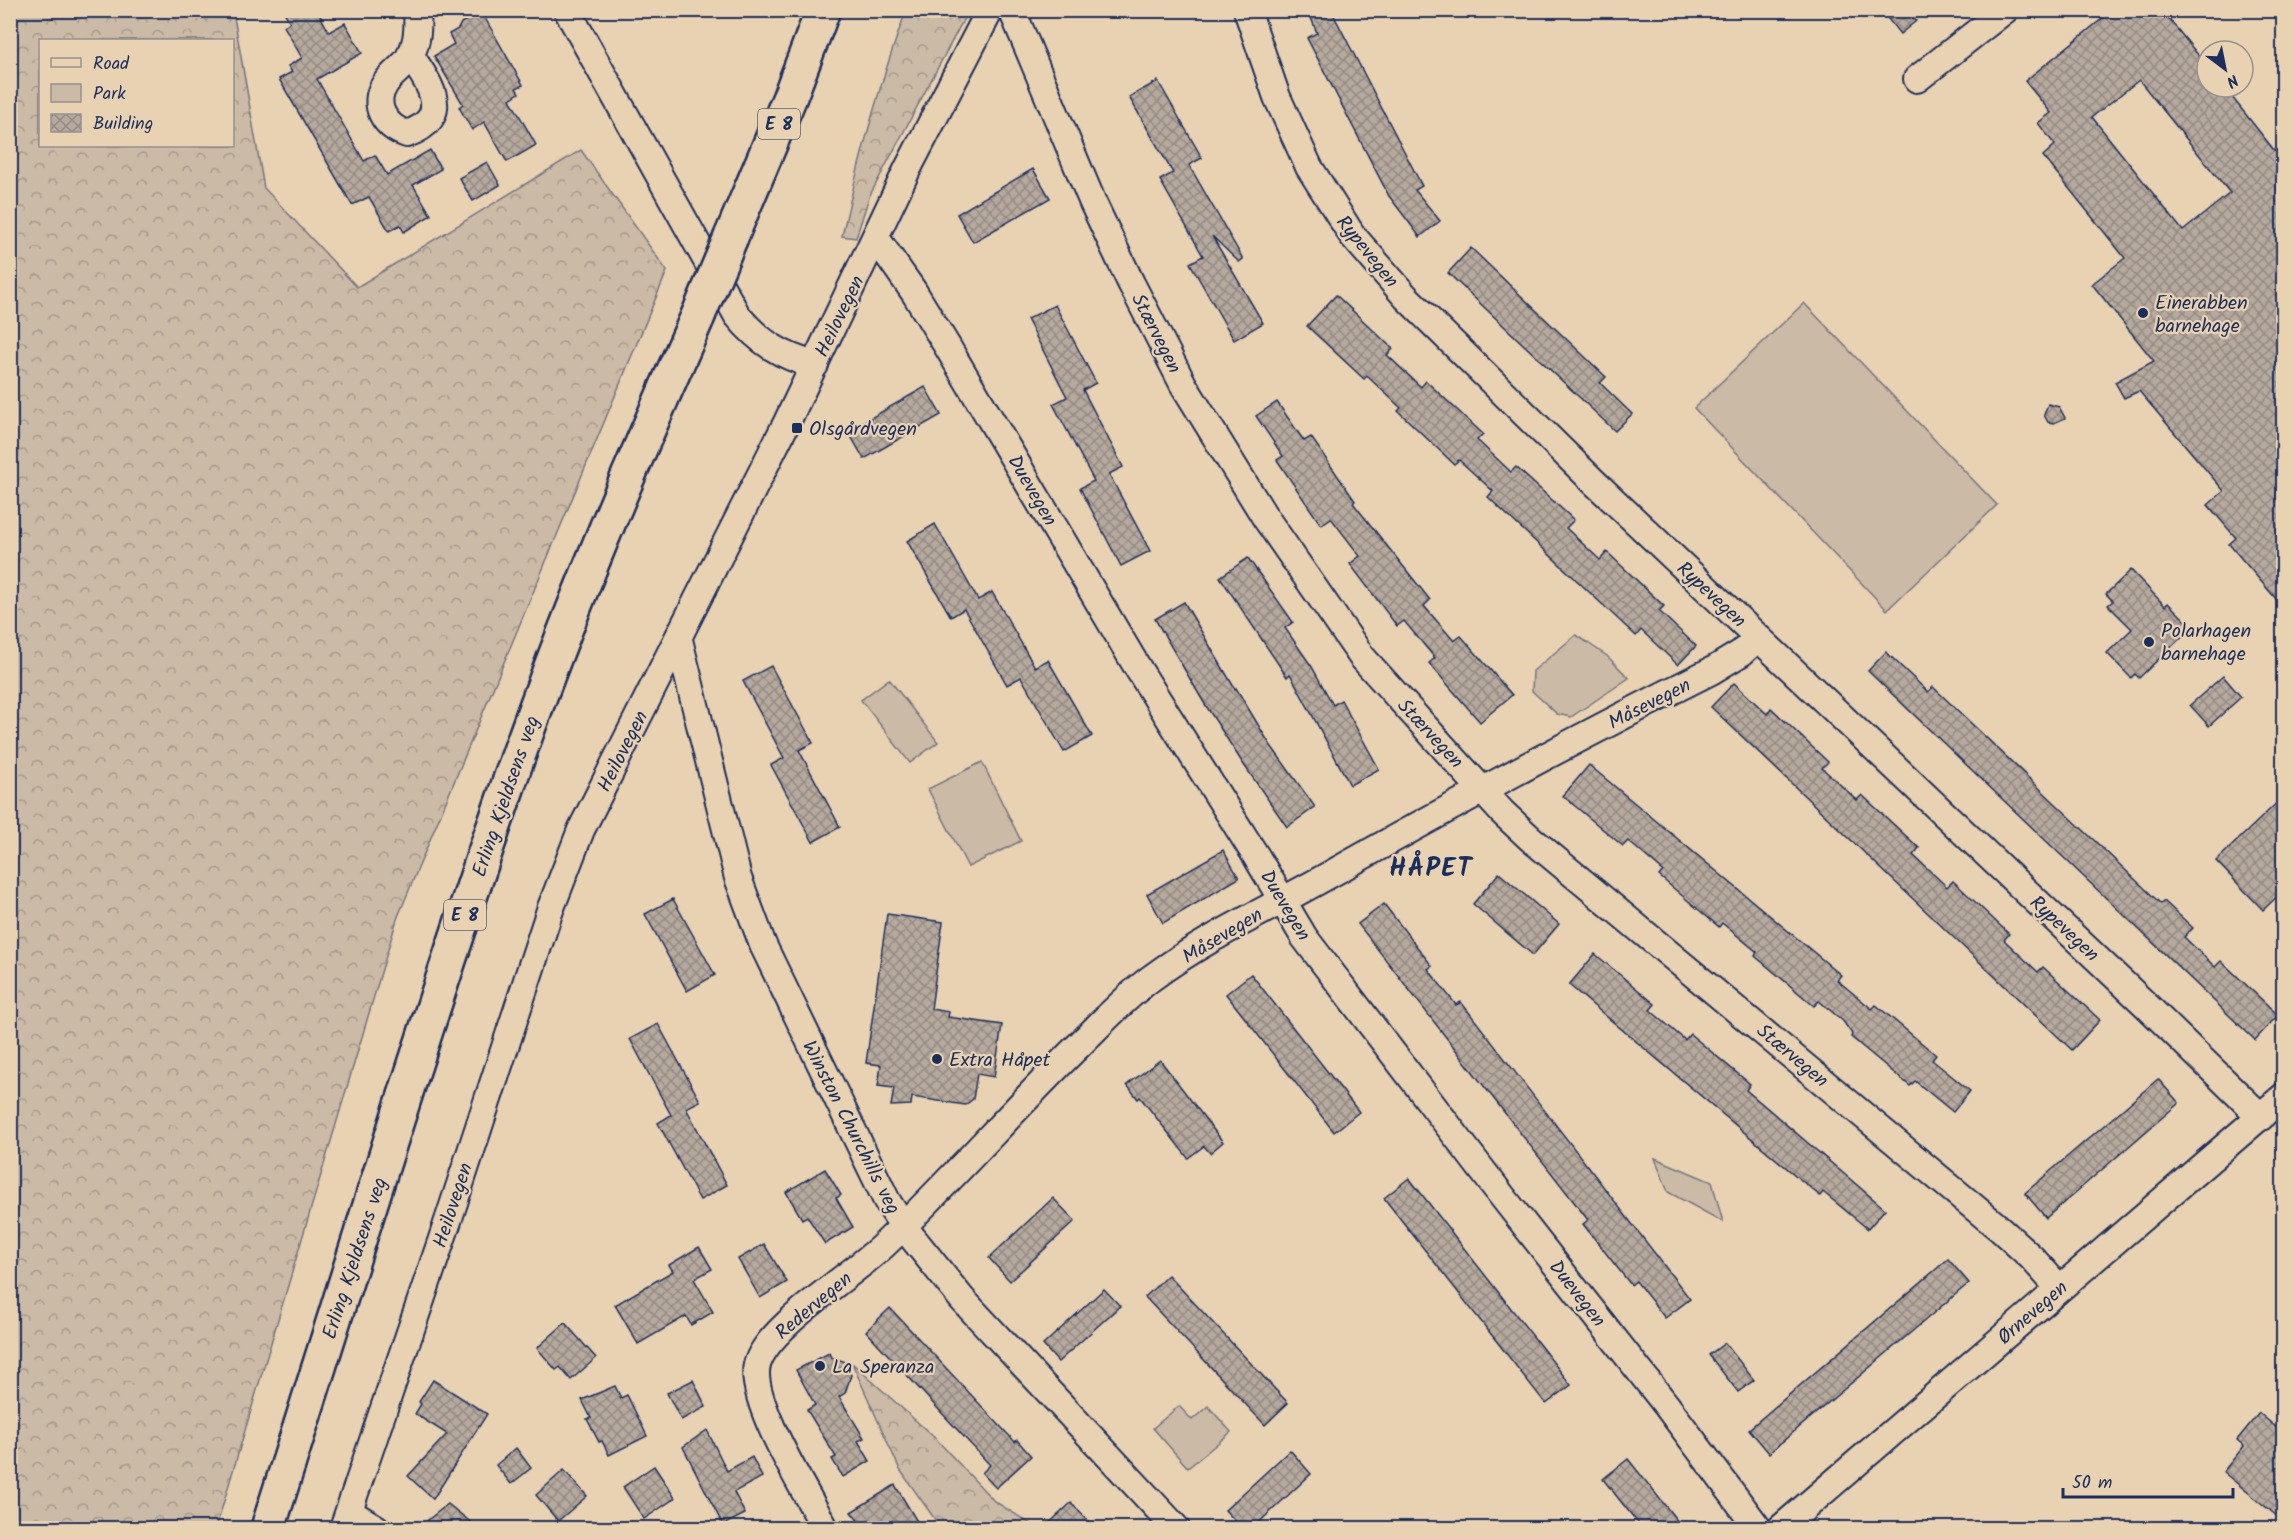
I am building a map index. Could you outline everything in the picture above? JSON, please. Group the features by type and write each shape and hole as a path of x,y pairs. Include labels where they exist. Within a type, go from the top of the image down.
{"highway":[{"name":"Erling Kjeldsens veg","path":"268,1528 431,1016 511,776 588,574 732,237 823,10"}],"street":[{"path":"411,56 417,36 417,10"},
{"path":"567,10 737,315 763,343 801,362 815,365"},
{"name":"Heilovegen","path":"346,1520 565,869 581,830 679,640 815,365 907,170 990,10"},
{"name":"Stærvegen","path":"1012,10 1060,129 1131,283 1183,384 1271,527 1362,657 1502,812 1531,839 1999,1228 2032,1258 2059,1288"},
{"name":"Rypevegen","path":"1248,10 1277,97 1308,167 1352,235 1406,297 1460,352 2147,1006 2260,1117"},
{"path":"1917,79 2005,10"},
{"name":"Duevegen","path":"876,238 914,292 1139,670 1304,937 1667,1406 1758,1528"},
{"name":"Måsevegen","path":"903,1226 1123,1001 1150,979 1203,943 1482,790 1713,670 1741,653 1758,638"},
{"name":"Winston Churchills veg","path":"679,640 728,838 750,911 763,945 874,1176 903,1226 962,1299 1176,1528"},
{"name":"Ørnevegen","path":"1781,1528 2283,1096"},
{"name":"Redervegen","path":"825,1528 766,1413 756,1381 757,1365 764,1348 786,1324 860,1266 903,1226"},
{"path":"346,1520 376,1528"}],"green space":[{"path":"10,11 233,11 264,188 357,287 581,150 667,271 397,919 216,1528 11,1528"},
{"path":"906,11 968,11 869,197 856,238 842,236 870,122"},
{"path":"1804,303 1997,505 1887,610 1694,408"},
{"path":"1576,635 1607,656 1629,678 1571,717 1557,714 1532,691 1533,671"},
{"path":"889,679 938,742 910,763 861,700"},
{"path":"982,762 1021,841 968,867 928,789"},
{"path":"1655,1158 1712,1182 1723,1222 1668,1192"},
{"path":"852,1363 935,1438 994,1501 1037,1528 941,1528 900,1470"},
{"path":"1179,1406 1192,1420 1208,1406 1231,1432 1188,1468 1153,1428"}],"building":[{"path":"283,10 317,10 329,32 345,23 362,53 317,79 364,161 375,155 387,175 430,150 441,169 413,185 431,215 404,232 400,225 389,231 369,197 352,205 279,79 292,72 288,66 302,58 284,26 290,22"},
{"path":"1308,10 1331,10 1422,186 1415,190 1440,221 1420,237 1389,196 1307,38 1317,33"},
{"path":"1881,10 1907,10 1916,21 1900,34"},
{"path":"2113,10 2162,10 2195,51 2195,99 2234,99 2274,150 2283,153 2283,607 2229,544 2236,538 2208,505 2224,491 2139,391 2124,398 2115,382 2154,361 2092,284 2125,258 2043,156 2055,145 2038,123 2051,113 2025,81","holes":["2139,80 2230,193 2183,231 2092,117"]},
{"path":"481,11 523,85 516,88 519,93 510,99 536,145 507,162 484,122 472,130 459,107 463,104 434,56 454,44 449,34 458,29 461,23"},
{"path":"1158,81 1202,158 1189,165 1243,259 1239,262 1212,236 1263,323 1234,340 1190,263 1203,256 1160,180 1173,173 1129,97"},
{"path":"487,162 500,185 473,201 459,178"},
{"path":"1033,169 1050,198 973,242 957,214"},
{"path":"1471,248 1606,377 1600,383 1632,414 1615,431 1448,273"},
{"path":"1336,295 1393,349 1387,355 1421,387 1426,381 1483,434 1477,440 1511,472 1516,467 1574,520 1566,528 1600,560 1607,552 1664,606 1659,611 1696,646 1678,665 1641,630 1636,636 1488,497 1493,491 1459,460 1454,464 1398,411 1401,408 1367,376 1364,379 1307,326"},
{"path":"1055,305 1096,383 1083,390 1123,467 1109,474 1150,551 1121,566 1080,488 1094,481 1053,404 1067,397 1027,319"},
{"path":"925,387 941,415 864,459 848,431"},
{"path":"1277,402 1304,441 1311,437 1355,501 1353,503 1430,600 1424,606 1454,641 1461,636 1512,695 1480,722 1429,663 1435,658 1404,621 1397,626 1350,564 1360,556 1331,518 1321,525 1277,460 1283,456 1256,416"},
{"path":"2048,404 2059,407 2065,418 2054,423 2048,422 2044,415"},
{"path":"935,524 978,600 992,592 1035,667 1048,660 1092,736 1064,752 1021,677 1007,685 964,609 951,617 907,541"},
{"path":"1248,558 1293,622 1285,628 1312,667 1333,705 1341,700 1379,769 1350,785 1290,674 1287,677 1220,577"},
{"path":"2131,570 2165,606 2168,603 2192,627 2139,678 2135,674 2131,678 2107,653 2132,629 2108,605 2113,601 2106,594"},
{"path":"1184,602 1269,743 1315,807 1287,827 1203,701 1155,619"},
{"path":"1886,652 1928,692 1933,687 2161,904 2164,901 2193,928 2184,937 2215,967 2221,961 2278,1015 2255,1040 1868,671"},
{"path":"771,666 813,743 799,750 840,827 813,842 771,765 784,758 743,681"},
{"path":"2223,676 2241,697 2209,726 2190,705"},
{"path":"1734,683 1767,714 1771,708 1828,762 1822,768 1857,800 1862,795 1919,848 1913,855 1947,887 1953,881 2009,934 2004,940 2038,972 2043,967 2100,1020 2072,1050 1711,707"},
{"path":"1589,765 1841,975 1837,980 1872,1009 1876,1005 1936,1055 1932,1060 1970,1091 1953,1112 1915,1081 1910,1086 1851,1037 1852,1034 1843,1021 1819,1001 1814,1006 1755,956 1757,952 1722,923 1719,927 1659,876 1663,871 1628,841 1623,846 1563,796"},
{"path":"2283,797 2283,891 2263,910 2216,861"},
{"path":"1223,850 1239,878 1163,923 1147,894"},
{"path":"1499,873 1559,924 1533,955 1473,904"},
{"path":"673,899 715,975 687,991 645,914"},
{"path":"1384,904 1432,966 1428,969 1456,1005 1461,1002 1690,1299 1665,1318 1636,1281 1631,1285 1583,1224 1588,1220 1358,924"},
{"path":"887,914 943,922 931,1009 949,1012 948,1017 1002,1025 994,1077 977,1074 973,1099 965,1105 912,1097 911,1105 891,1106 894,1088 878,1086 881,1065 866,1063"},
{"path":"1595,954 1655,1004 1650,1010 1685,1040 1690,1034 1750,1084 1746,1090 1885,1209 1868,1229 1823,1192 1820,1196 1569,985"},
{"path":"1251,974 1359,1112 1334,1132 1226,994"},
{"path":"658,1024 700,1101 686,1108 727,1185 700,1200 658,1123 671,1115 630,1039"},
{"path":"1160,1060 1223,1142 1210,1153 1204,1146 1188,1158 1140,1097 1138,1099 1127,1085"},
{"path":"2158,1079 2179,1103 2046,1218 2025,1193"},
{"path":"825,1169 841,1195 836,1198 853,1227 825,1244 807,1216 802,1219 786,1192"},
{"path":"1409,1178 1571,1385 1546,1404 1384,1198"},
{"path":"1053,1198 1075,1221 1010,1281 989,1258"},
{"path":"764,1244 787,1282 760,1298 738,1259"},
{"path":"699,1247 712,1269 694,1279 713,1312 691,1325 686,1316 638,1344 615,1305 673,1271 669,1265"},
{"path":"1948,1259 1969,1283 1769,1453 1749,1429"},
{"path":"1168,1275 1288,1403 1265,1425 1145,1297"},
{"path":"1104,1289 1120,1306 1058,1362 1043,1345"},
{"path":"890,1308 1015,1442 1017,1440 1031,1456 996,1488 982,1473 990,1465 866,1331"},
{"path":"565,1323 596,1358 571,1380 560,1367 556,1370 537,1348"},
{"path":"1725,1343 1754,1380 1738,1392 1709,1355"},
{"path":"829,1353 831,1357 843,1361 851,1375 845,1393 839,1397 864,1438 858,1441 870,1461 843,1477 832,1459 836,1457 807,1410 815,1405 796,1370"},
{"path":"433,1380 487,1414 433,1499 408,1476 447,1434 415,1414 421,1404 419,1402"},
{"path":"693,1380 706,1407 681,1420 667,1393"},
{"path":"615,1386 621,1398 627,1395 647,1436 609,1455 587,1419 591,1418 582,1400"},
{"path":"2259,1413 2283,1433 2283,1521 2223,1472 2244,1446 2237,1440"},
{"path":"707,1430 727,1471 752,1457 762,1477 734,1492 745,1514 723,1525 683,1447"},
{"path":"516,1448 531,1468 511,1484 496,1465"},
{"path":"1290,1450 1311,1474 1253,1528 1242,1528 1225,1510"},
{"path":"1628,1459 1683,1528 1642,1528 1603,1479"},
{"path":"654,1466 675,1498 644,1519 623,1487"},
{"path":"564,1470 587,1496 558,1521 536,1495"},
{"path":"895,1485 921,1528 864,1528 851,1512"},
{"path":"1071,1503 1095,1528 1044,1528"},
{"path":"448,1504 478,1528 418,1528"}],"place":[{"name":"Einerabben barnehage","path":"2143,313"},
{"name":"Olsgårdvegen","path":"797,428"},
{"name":"Polarhagen barnehage","path":"2149,642"},
{"name":"Extra Håpet","path":"937,1059"},
{"name":"La Speranza","path":"820,1366"}],"district":[{"name":"HÅPET","path":"1431,867"}]}
